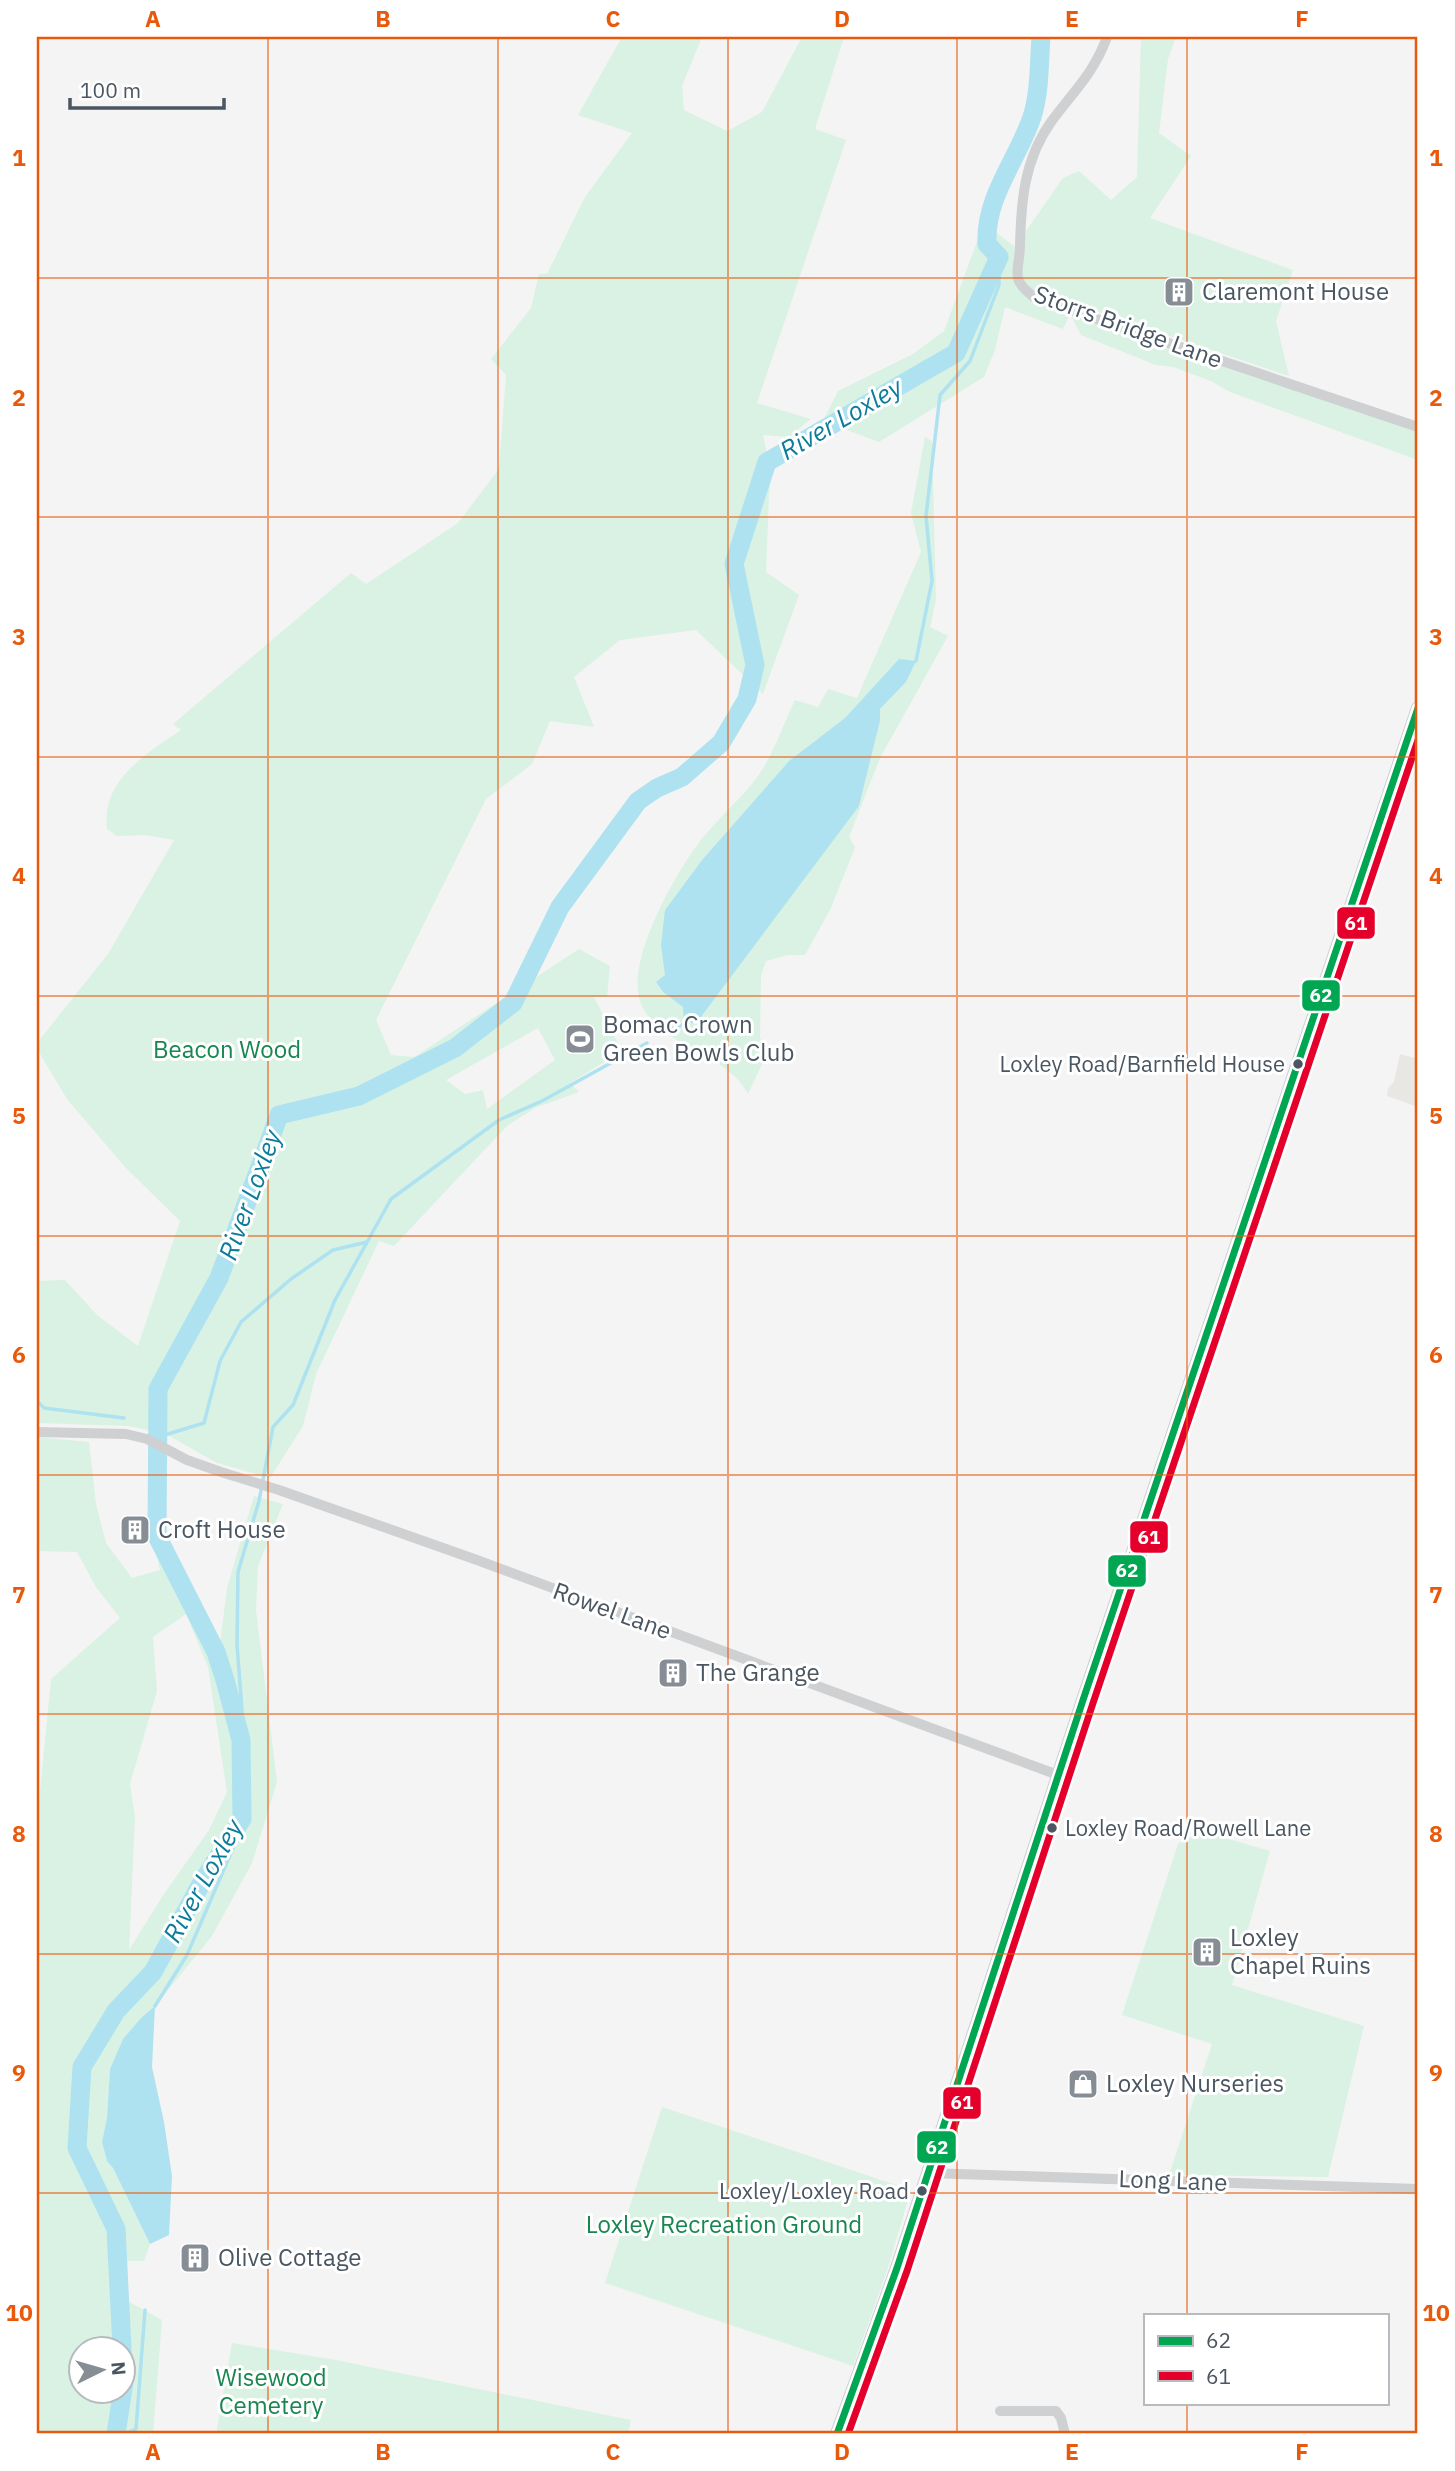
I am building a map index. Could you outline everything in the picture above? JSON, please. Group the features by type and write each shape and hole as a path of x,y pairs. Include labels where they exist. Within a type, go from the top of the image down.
{"main road":[{"path":"837,2434 891,2286 1058,1775 1418,708"}],"street":[{"name":"Storrs Bridge Lane","path":"1107,37 1099,60 1050,124 1033,155 1026,175 1020,211 1017,266 1017,280 1021,288 1035,298 1418,427"},
{"name":"Rowel Lane","path":"37,1432 126,1434 147,1439 187,1460 269,1486 477,1560 1058,1775"},
{"name":"Long Lane","path":"928,2173 1418,2189"},
{"path":"1000,2411 1056,2411 1061,2418 1065,2434"}],"shaded area":[{"path":"1400,1054 1418,1059 1418,1107 1387,1096 1388,1088 1394,1082"}],"green space":[{"name":"Beacon Wood","path":"622,37 702,37 682,86 684,110 727,131 762,112 802,37 844,37 815,129 846,140 757,403 811,419 789,437 763,435 770,471 766,572 799,595 763,694 696,630 620,640 574,677 594,727 550,721 532,764 486,799 376,1020 391,1055 414,1057 579,949 610,966 607,997 594,997 622,1051 570,1083 579,1092 535,1108 507,1126 394,1246 379,1241 316,1374 303,1426 270,1478 217,1463 164,1433 128,1426 37,1423 37,1281 65,1280 97,1315 138,1346 180,1221 125,1167 67,1099 37,1049 37,1043 108,954 174,840 146,835 117,836 107,829 111,796 129,770 181,730 173,724 351,573 366,584 458,523 499,469 506,375 491,359 531,308 539,274 547,274 585,197 632,133 578,115","holes":["538,1028 555,1060 487,1109 483,1090 465,1094 446,1080"]},
{"path":"1141,37 1176,37 1168,59 1159,133 1191,156 1150,218 1293,270 1276,321 1289,376 1074,304 1070,313 1418,432 1418,460 1081,335 1070,314 1063,329 1005,307 995,350 984,377 879,442 823,421 838,391 913,354 944,331 984,223 1015,247 1063,178 1079,171 1111,200 1137,177"},
{"path":"925,437 932,441 936,600 930,627 948,636 880,758 849,837 855,847 831,908 805,955 788,955 766,961 761,976 760,1038 765,1046 770,1047 748,1094 726,1069 666,1033 653,1022 643,1008 638,992 644,949 674,881 702,839 758,776 773,750 795,700 818,707 828,689 857,698 921,552 911,513","holes":["899,660 915,661 906,682 880,709 880,721 859,806 683,1007 662,991 656,982 666,975 665,910 702,860 789,761 845,718"]},
{"path":"37,1437 89,1442 96,1504 106,1543 132,1578 160,1570 155,1548 149,1453 166,1458 165,1537 220,1644 227,1588 254,1496 283,1504 258,1566 256,1610 277,1782 252,1863 212,1936 155,2006 123,2039 110,2069 107,2118 102,2142 107,2161 113,2168 150,2244 144,2261 126,2261 124,2299 162,2320 153,2434 37,2434 37,1822 51,1679 120,1618 96,1587 77,1552 37,1551","holes":["186,1614 208,1667 227,1792 209,1830 129,1950 135,1817 130,1784 157,1691 153,1637"]},
{"path":"1201,1831 1270,1851 1232,1985 1364,2026 1328,2177 1169,2175 1212,2044 1122,2015 1178,1844"},
{"name":"Loxley Recreation Ground","path":"662,2107 911,2190 887,2271 853,2366 605,2283"},
{"name":"Wisewood Cemetery","path":"232,2343 336,2360 631,2420 628,2434 216,2434"}],"water":[{"path":"899,659 916,661 906,682 880,709 880,721 859,806 697,1022 684,1024 683,1007 663,992 656,982 665,975 661,945 665,910 702,860 789,761 845,718"},
{"path":"155,2006 152,2067 172,2176 169,2235 150,2244 113,2168 107,2161 102,2142 107,2118 110,2069 123,2039"}],"waterway":[{"name":"River Loxley","path":"121,2334 116,2229 77,2148 82,2067 116,2011 153,1972 201,1884 242,1819 241,1740 225,1680 216,1652 157,1536 158,1389 219,1278 279,1115 359,1096 455,1048 513,1003 560,907 638,801 657,788 682,777 721,743 747,699 755,665 734,564 767,462 956,353 999,257 987,244 991,210 1035,107 1041,37"},
{"path":"916,661 932,581 926,516 940,395 970,361 999,285 999,257"},
{"path":"669,1030 684,1024"},
{"path":"241,1740 242,1710 237,1645 238,1572 259,1501 273,1427 293,1405 335,1300 391,1199 499,1120 542,1101 647,1043"},
{"path":"158,1437 204,1423 220,1361 241,1322 291,1279 333,1250 367,1242"},
{"path":"37,1401 44,1408 124,1418"},
{"path":"155,2006 187,1955 234,1846 232,1836"},
{"path":"124,2434 136,2429 145,2310"},
{"name":"River Loxley","path":"116,2434 121,2404"}],"transit line":[{"name":"62","path":"837,2434 897,2268 1083,1700 1418,708"},
{"name":"61","path":"848,2434 907,2271 1093,1703 1418,740"}],"place":[{"name":"Claremont House","path":"1179,292"},
{"name":"Bomac Crown Green Bowls Club","path":"580,1039"},
{"name":"Loxley Road/Barnfield House","path":"1298,1064"},
{"name":"Croft House","path":"135,1530"},
{"name":"The Grange","path":"673,1673"},
{"name":"Loxley Road/Rowell Lane","path":"1052,1828"},
{"name":"Loxley Chapel Ruins","path":"1207,1952"},
{"name":"Loxley Nurseries","path":"1083,2084"},
{"name":"Loxley/Loxley Road","path":"922,2191"},
{"name":"Olive Cottage","path":"195,2258"}]}
